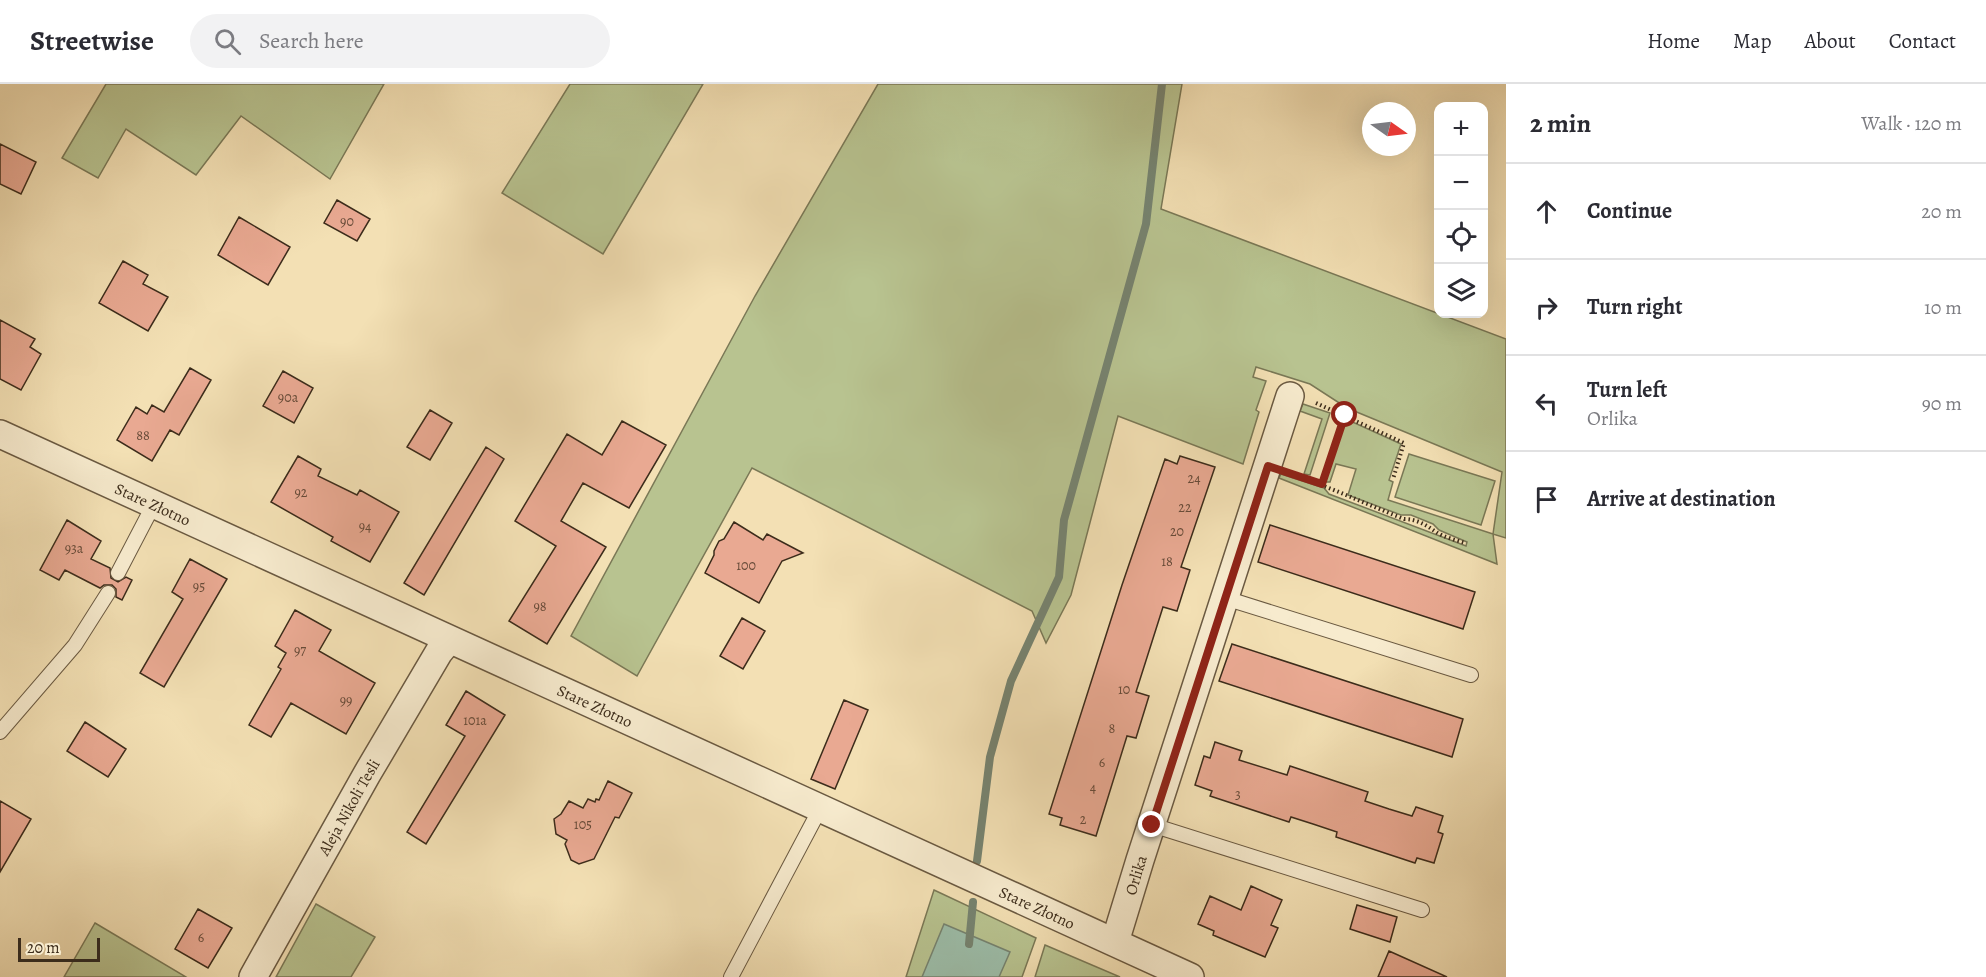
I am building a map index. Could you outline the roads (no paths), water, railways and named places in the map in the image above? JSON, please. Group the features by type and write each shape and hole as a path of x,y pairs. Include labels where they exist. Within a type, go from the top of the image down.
{"street":[{"name":"Orlika","path":"1115,942 1290,396"},
{"name":"Stare Złotno","path":"0,434 1190,977"},
{"name":"Aleja Nikoli Tesli","path":"253,977 367,774 439,652 449,640"}],"lane":[{"path":"118,573 154,504"},
{"path":"0,732 75,645 108,593"},
{"path":"1226,598 1471,675"},
{"path":"731,977 821,807"},
{"path":"1152,825 1422,910"}],"waterway":[{"path":"977,861 990,757 1011,681 1059,577 1064,520 1146,224 1162,84"},
{"path":"969,944 973,902"}]}
